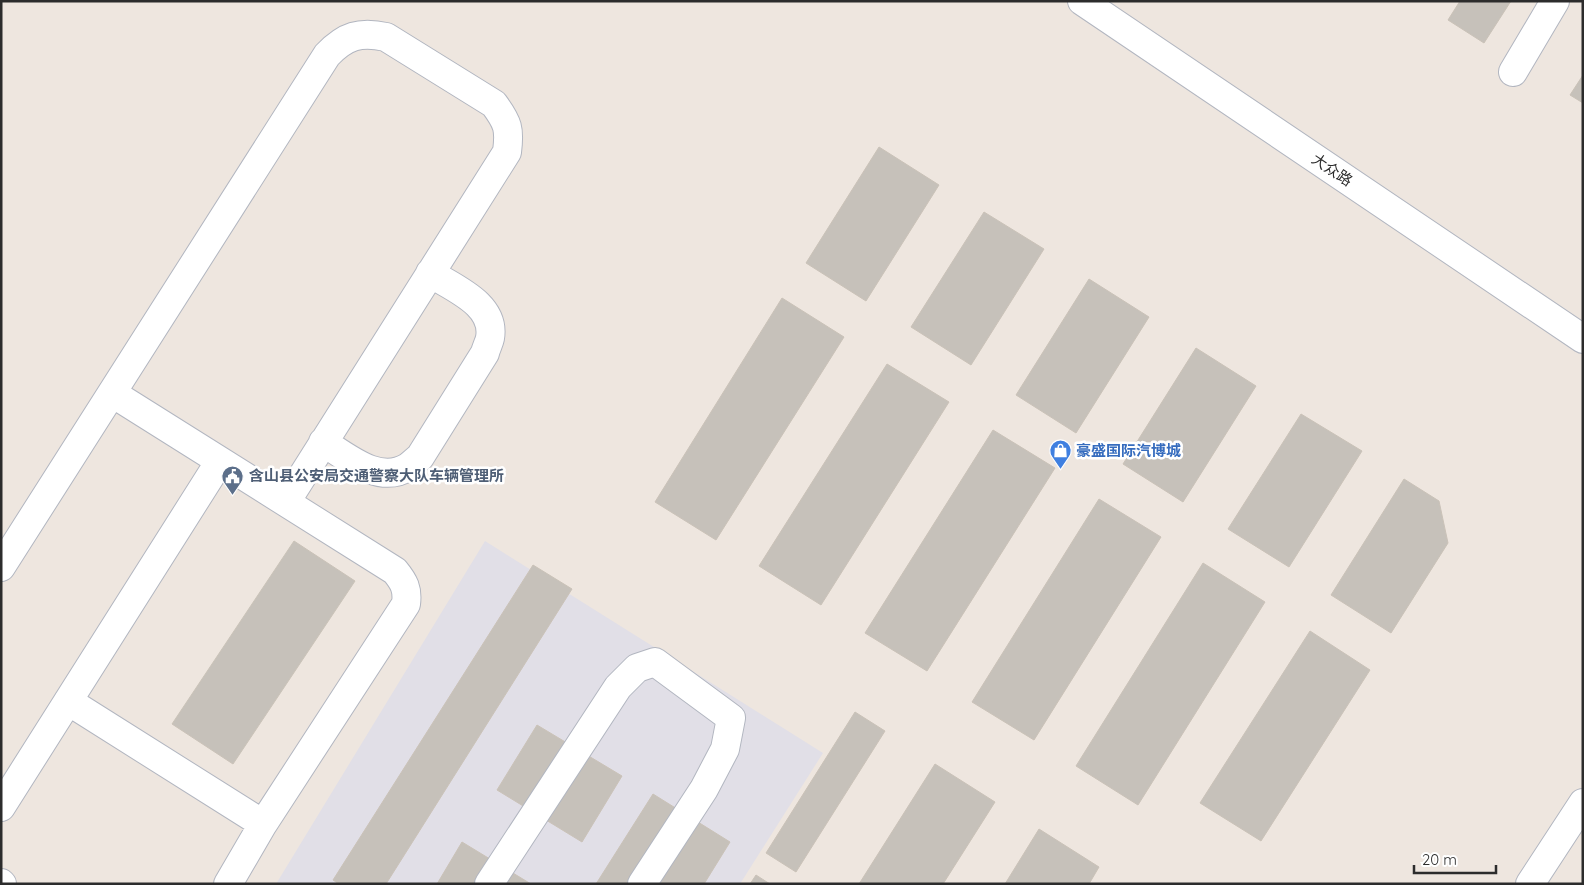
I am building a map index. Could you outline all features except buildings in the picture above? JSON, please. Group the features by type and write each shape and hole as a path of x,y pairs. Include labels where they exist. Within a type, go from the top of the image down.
{"street":[{"name":"大众路","path":"1082,1 1583,339"},
{"path":"1513,72 1555,1"},
{"path":"1,567 327,55 337,44 354,35 371,33 386,37 494,104 505,119 509,135 506,152 286,502"},
{"path":"323,442 361,466 379,473 392,473 406,468 420,457 485,353 490,337 489,324 484,311 475,301 430,273"},
{"path":"112,394 395,571 404,581 408,593 406,604 263,824 228,884"},
{"path":"1,807 220,461"},
{"path":"489,884 618,687 637,668 655,662 731,718 726,749 704,788 642,884"},
{"path":"68,701 263,824"},
{"path":"1530,884 1583,803"}],"shaded area":[{"path":"485,541 823,753 740,884 276,884"}],"place":[{"name":"豪盛国际汽博城","path":"1060,470"},
{"name":"含山县公安局交通警察大队车辆管理所","path":"233,495"}]}
